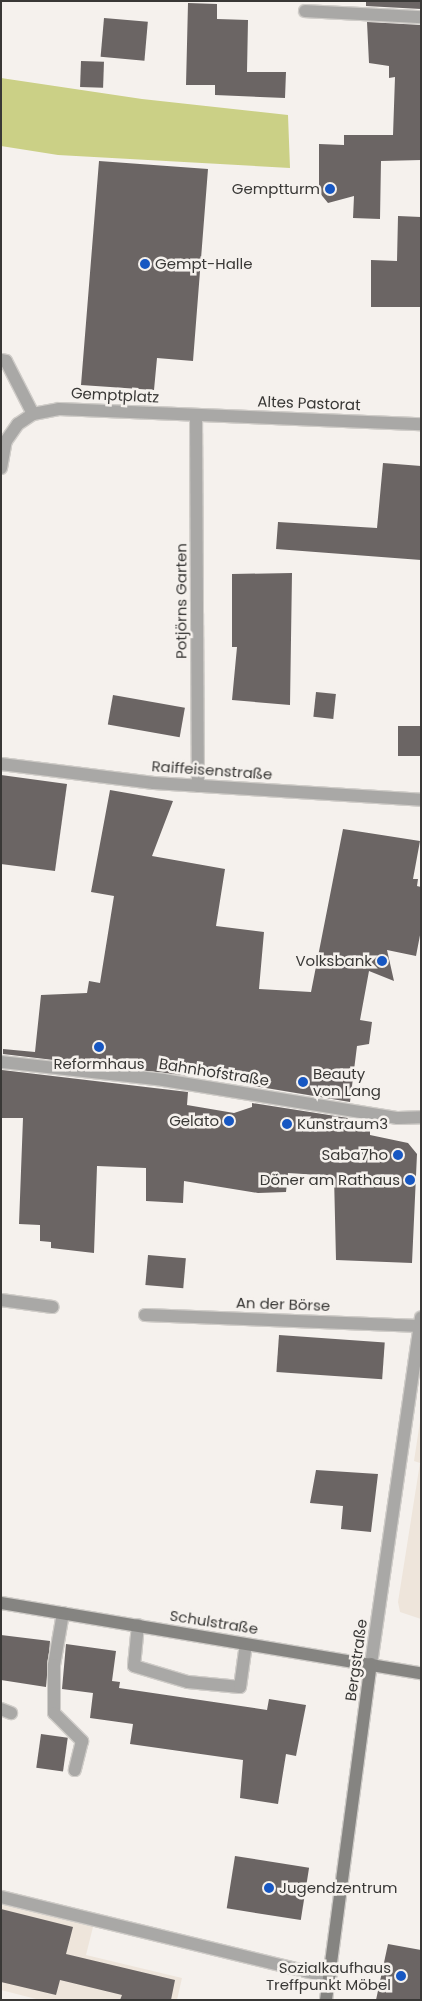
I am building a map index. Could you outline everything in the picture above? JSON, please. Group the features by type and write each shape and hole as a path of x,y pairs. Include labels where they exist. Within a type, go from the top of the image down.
{"main road":[{"name":"Schulstraße","path":"1,1603 421,1673"},
{"name":"Bergstraße","path":"326,2000 371,1664"}],"street":[{"path":"305,12 421,17"},
{"path":"1,360 6,361 33,414 18,424 6,441 1,468"},
{"name":"Gemptplatz","path":"33,414 59,409 196,415"},
{"name":"Altes Pastorat","path":"196,415 421,424"},
{"name":"Potjörns Garten","path":"196,415 198,786"},
{"name":"Raiffeisenstraße","path":"1,764 198,786 421,800"},
{"name":"Bahnhofstraße","path":"1,1062 163,1080 398,1118 421,1117"},
{"path":"1,1300 53,1307"},
{"name":"An der Börse","path":"145,1315 420,1322"},
{"name":"Bergstraße","path":"371,1664 420,1322"},
{"path":"63,1614 54,1665 54,1713 82,1741 75,1770"},
{"path":"138,1626 134,1666 188,1682 240,1687 246,1644"},
{"path":"1,1897 330,1978"}],"shaded area":[{"path":"421,1415 421,1619 400,1612 398,1602 420,1463 414,1461"},
{"path":"1,1900 94,1923 86,1955 182,1978 177,2000 40,2000 1,1990"}],"green space":[{"path":"1,78 142,99 288,115 290,168 58,155 1,146"}],"building":[{"path":"366,1 421,1 421,9 366,6"},
{"path":"188,3 217,4 217,19 248,20 247,72 286,72 285,98 215,95 215,85 186,85"},
{"path":"104,18 148,22 144,61 101,57"},
{"path":"367,22 421,25 421,160 381,161 380,219 353,218 354,196 328,203 319,192 319,144 344,145 344,135 393,135 395,77 389,78 389,66 369,63"},
{"path":"81,61 104,62 103,88 80,87"},
{"name":"Gempt-Halle","path":"99,161 208,169 193,361 157,358 154,390 81,385"},
{"path":"398,216 421,217 421,307 371,307 371,260 397,261"},
{"path":"383,463 421,466 421,560 276,549 278,522 377,528"},
{"path":"292,573 290,705 232,700 237,647 232,647 232,574"},
{"path":"316,692 336,694 333,719 313,717"},
{"path":"113,695 185,708 180,737 108,725"},
{"path":"398,726 421,726 421,756 398,756"},
{"path":"1,775 67,784 55,871 1,864"},
{"path":"110,790 173,801 152,856 225,869 216,926 264,932 259,989 311,992 343,829 420,841 413,879 418,879 417,886 421,887 421,930 416,956 387,950 394,981 369,971 360,1020 372,1022 369,1044 357,1046 350,1102 254,1086 255,1076 190,1066 189,1076 3,1054 3,1049 35,1052 41,995 87,993 89,981 100,983 114,896 91,892"},
{"path":"2,1070 188,1092 187,1105 234,1113 252,1107 252,1103 348,1118 347,1125 370,1129 370,1135 408,1143 417,1154 412,1263 336,1260 334,1176 288,1173 286,1192 258,1193 184,1181 183,1203 146,1201 146,1168 97,1166 94,1253 51,1248 51,1242 40,1241 40,1225 19,1224 23,1118 1,1118"},
{"path":"148,1255 186,1258 183,1288 145,1285"},
{"path":"279,1335 385,1342 382,1379 276,1372"},
{"path":"316,1470 378,1474 371,1532 341,1529 343,1506 310,1503"},
{"path":"1,1635 50,1641 46,1687 1,1680"},
{"path":"66,1644 116,1651 112,1681 120,1682 119,1688 267,1710 269,1699 306,1705 296,1756 286,1754 278,1804 240,1798 243,1760 130,1744 133,1724 90,1718 93,1693 62,1689"},
{"path":"41,1734 68,1738 63,1771 36,1768"},
{"name":"Jugendzentrum","path":"235,1856 309,1868 301,1920 227,1908"},
{"path":"1,1909 73,1927 66,1954 175,1980 171,2000 120,2000 122,1995 60,1980 56,1995 1,1982"},
{"name":"Sozialkaufhaus Treffpunkt Möbel","path":"388,1944 421,1950 421,2000 376,2000"}],"place":[{"name":"Gemptturm","path":"330,189"},
{"name":"Gempt-Halle","path":"145,264"},
{"name":"Volksbank","path":"382,961"},
{"name":"Reformhaus","path":"99,1047"},
{"name":"Beauty von Lang","path":"303,1082"},
{"name":"Gelato","path":"229,1121"},
{"name":"Kunstraum3","path":"287,1124"},
{"name":"Saba7ho","path":"398,1155"},
{"name":"Döner am Rathaus","path":"410,1180"},
{"name":"Jugendzentrum","path":"269,1888"},
{"name":"Sozialkaufhaus Treffpunkt Möbel","path":"401,1976"}]}
